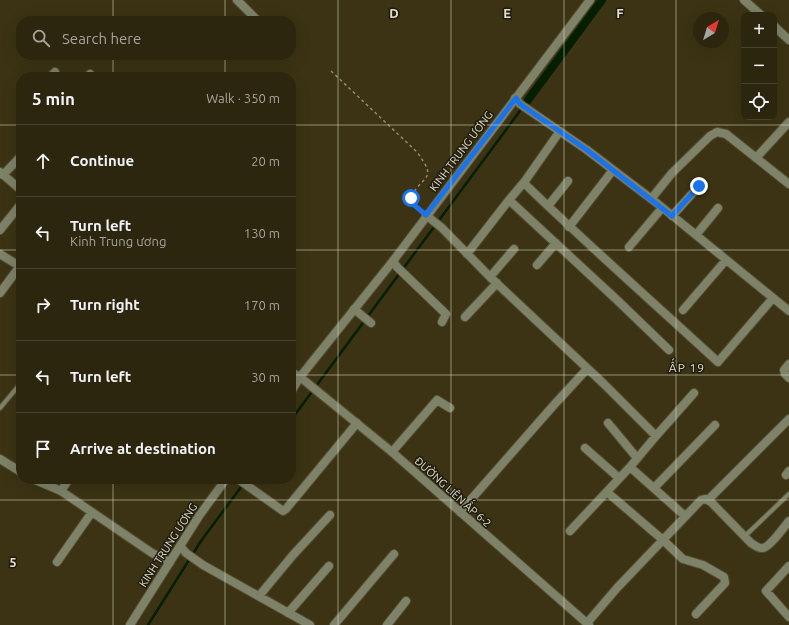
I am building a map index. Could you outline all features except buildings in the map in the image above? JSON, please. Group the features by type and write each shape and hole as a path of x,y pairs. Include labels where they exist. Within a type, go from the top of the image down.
{"street":[{"path":"237,0 253,16"},
{"name":"KINH TRUNG ƯƠNG","path":"296,387 303,380 354,309 395,264 428,217 521,103 590,0"},
{"path":"746,1 758,12"},
{"path":"777,29 789,40"},
{"path":"521,103 651,199 789,311"},
{"path":"756,158 789,122"},
{"path":"467,254 525,181 560,131"},
{"path":"651,199 672,174 710,136 717,132 726,134 789,184"},
{"path":"16,160 1,173 16,186"},
{"path":"569,227 613,170"},
{"path":"525,181 526,185 569,227 718,362 773,298"},
{"path":"548,206 568,181"},
{"path":"672,216 699,186"},
{"path":"509,200 616,298 668,350"},
{"path":"629,247 662,208"},
{"path":"696,235 718,208"},
{"path":"0,230 16,210"},
{"path":"428,217 442,228 497,284 656,436"},
{"path":"537,265 556,244"},
{"path":"490,277 514,249"},
{"path":"0,254 16,264"},
{"path":"683,310 726,260"},
{"path":"395,264 446,314 442,322"},
{"path":"0,293 16,271"},
{"path":"465,317 497,284"},
{"path":"354,309 371,324"},
{"path":"789,364 784,370 789,378"},
{"path":"460,512 587,369"},
{"name":"ĐƯỜNG LIÊN ẤP 6-2","path":"296,375 392,452 588,624"},
{"path":"570,531 630,467 694,393"},
{"path":"392,452 437,400 450,408"},
{"path":"708,500 789,419"},
{"path":"244,484 283,511 357,423"},
{"path":"608,423 637,458"},
{"path":"654,488 715,425"},
{"path":"585,448 619,478"},
{"path":"0,459 16,469"},
{"path":"630,467 685,516"},
{"path":"45,484 61,491 152,554 170,562"},
{"path":"61,491 66,484"},
{"name":"KINH TRUNG ƯƠNG","path":"130,625 170,562 183,550 199,516 222,484"},
{"path":"606,492 683,559 700,564 724,576 726,583 696,614"},
{"path":"588,624 617,588 701,500 708,500 751,543 758,547 763,548 768,546 789,521"},
{"path":"57,562 92,512"},
{"path":"259,596 293,555 330,516"},
{"path":"183,550 203,565 310,625"},
{"path":"334,625 394,554"},
{"path":"288,613 329,566"},
{"path":"789,566 766,591 789,617"},
{"path":"387,625 406,601"}],"lane":[{"path":"0,408 16,389"},
{"path":"745,536 789,494"}],"path":[{"path":"331,71 417,152 427,166 429,172 427,177 414,191 411,198 413,204 428,217"}],"waterway":[{"path":"528,100 602,0"},
{"path":"296,413 528,100"},
{"path":"148,625 201,541 243,484"}],"district":[{"name":"ẤP 19","path":"687,368"}],"route":[{"path":"411,198 413,204 426,215 516,98 520,104 587,150 672,216 699,186"}]}
